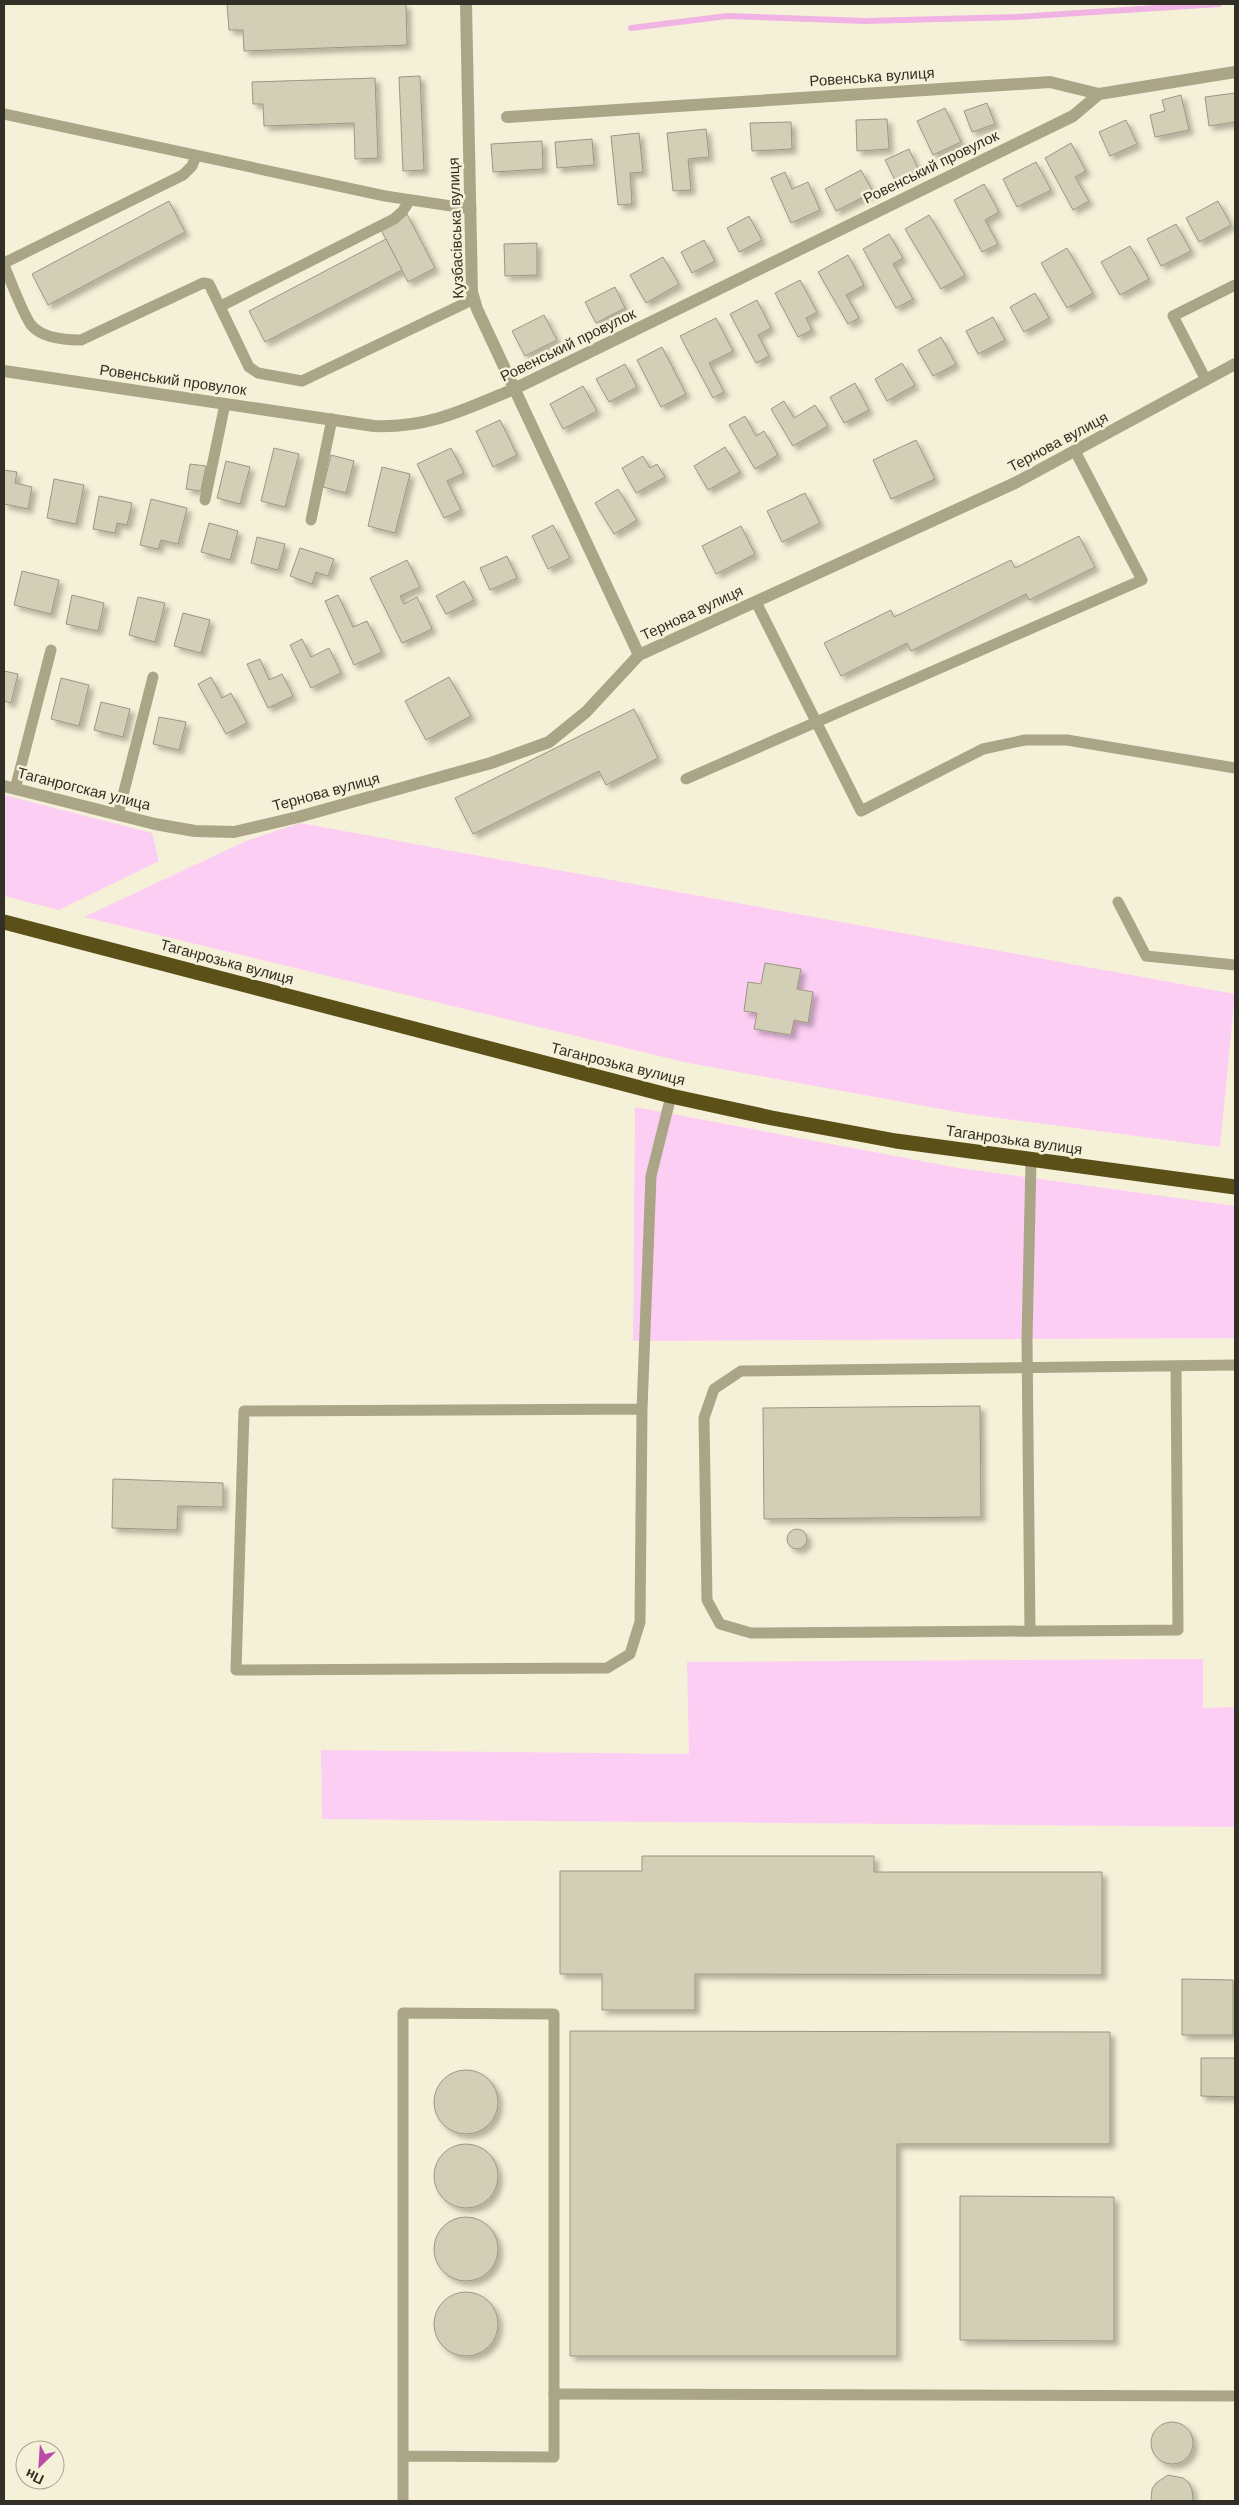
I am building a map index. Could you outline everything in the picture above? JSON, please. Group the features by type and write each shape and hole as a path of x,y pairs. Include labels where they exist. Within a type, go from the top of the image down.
{"highway":[{"name":"Таганрозька вулиця","path":"4,922 671,1096 839,1132 1031,1161 1235,1187"}],"street":[{"name":"Кузбасівська вулиця","path":"466,4 474,299 514,390 639,655"},
{"name":"Ровенська вулиця","path":"507,117 1050,82 1099,94 1235,72"},
{"name":"Ровенський провулок","path":"4,371 374,426 420,424 442,418 514,390 1073,116 1099,94"},
{"name":"Тернова вулиця","path":"155,824 195,831 234,832 396,791 500,760 549,742 586,712 639,655 1015,483 1235,364"},
{"name":"Таганрогская улица","path":"10,787 155,824"}],"lane":[{"path":"4,114 410,200 471,209"},
{"path":"196,156 192,166 183,175 4,264 32,326 42,332 64,339 81,340 202,283 209,284 249,367 258,372 302,381 474,299"},
{"path":"221,306 394,219 402,212 410,200"},
{"path":"1206,380 1173,316 1235,285"},
{"path":"205,500 225,404"},
{"path":"312,520 332,420"},
{"path":"686,779 1142,580 1075,451"},
{"path":"756,602 861,811 983,749 1025,740 1068,740 1235,768"},
{"path":"10,787 51,650"},
{"path":"118,815 153,677"},
{"path":"1118,902 1146,956 1235,965"},
{"path":"642,1409 244,1412 236,1670 607,1668 630,1654 640,1622 642,1409 651,1176 671,1096"},
{"path":"1030,1631 1028,1368 1031,1161"},
{"path":"1176,1366 1178,1630 751,1633 720,1624 707,1600 704,1418 714,1389 741,1371 1235,1365"},
{"path":"403,2456 554,2457 554,2014 403,2013 403,2456 403,2501"},
{"path":"554,2394 1235,2396"}],"shaded area":[{"path":"4,795 152,833 159,861 59,910 4,896"},
{"path":"300,823 1235,994 1220,1147 968,1114 684,1062 84,917 246,841"},
{"path":"635,1107 959,1168 1235,1206 1235,1338 633,1341"},
{"path":"1203,1659 1203,1708 1235,1707 1235,1827 322,1819 321,1750 689,1754 687,1662"}],"building":[{"path":"227,4 406,4 407,45 244,51 243,30 229,30"},
{"path":"420,76 424,170 403,171 399,77"},
{"path":"375,78 378,158 355,159 354,123 264,126 263,104 253,104 252,82"},
{"path":"1235,93 1235,122 1209,126 1205,97"},
{"path":"1181,95 1189,130 1155,137 1150,115 1165,111 1162,100"},
{"path":"987,103 995,124 972,132 964,111"},
{"path":"945,108 961,142 933,155 917,121"},
{"path":"887,119 889,149 857,151 856,120"},
{"path":"1126,120 1137,144 1110,156 1099,132"},
{"path":"791,122 792,149 752,151 750,123"},
{"path":"706,129 709,157 688,159 691,190 673,191 667,133"},
{"path":"639,133 643,172 630,173 632,204 618,205 611,136"},
{"path":"592,139 594,165 557,168 555,142"},
{"path":"542,141 543,169 493,172 491,144"},
{"path":"1071,143 1086,171 1075,177 1089,201 1073,210 1045,158"},
{"path":"909,149 919,171 896,182 885,160"},
{"path":"1036,162 1051,190 1017,207 1003,179"},
{"path":"861,170 873,192 836,211 825,189"},
{"path":"785,172 792,189 808,182 820,210 791,223 771,178"},
{"path":"984,184 999,212 985,220 998,244 982,252 954,200"},
{"path":"169,201 185,232 48,305 32,274"},
{"path":"1218,201 1231,225 1199,242 1186,218"},
{"path":"407,214 435,268 408,282 380,228"},
{"path":"929,215 965,275 941,289 905,229"},
{"path":"749,216 762,240 739,252 727,228"},
{"path":"1176,224 1191,251 1161,266 1147,239"},
{"path":"889,234 903,258 893,264 913,299 896,308 863,249"},
{"path":"386,239 402,270 265,342 249,311"},
{"path":"704,240 715,261 692,273 681,252"},
{"path":"537,243 537,275 505,276 504,244"},
{"path":"1130,246 1149,279 1120,295 1101,262"},
{"path":"1067,248 1093,293 1067,308 1041,263"},
{"path":"848,255 864,285 846,295 859,318 848,324 818,272"},
{"path":"663,257 679,284 646,303 630,275"},
{"path":"800,280 817,312 806,318 812,330 798,337 775,293"},
{"path":"615,287 625,308 596,323 585,302"},
{"path":"1035,293 1049,318 1024,332 1010,307"},
{"path":"757,300 771,328 758,335 769,356 756,363 730,314"},
{"path":"544,315 557,340 525,356 512,331"},
{"path":"993,317 1005,340 978,354 966,331"},
{"path":"716,318 733,351 709,363 724,392 713,398 680,336"},
{"path":"941,337 956,364 933,376 918,350"},
{"path":"662,347 686,394 661,407 637,360"},
{"path":"902,363 915,385 887,401 875,379"},
{"path":"625,364 637,387 609,402 596,379"},
{"path":"855,383 869,410 844,423 830,397"},
{"path":"583,386 597,411 563,429 550,404"},
{"path":"784,401 794,418 815,405 828,426 793,446 771,409"},
{"path":"745,416 756,436 764,431 778,455 755,469 729,425"},
{"path":"500,420 517,455 493,467 476,431"},
{"path":"916,440 935,479 891,499 873,460"},
{"path":"725,447 740,472 708,490 694,466"},
{"path":"274,448 299,454 285,507 261,501"},
{"path":"451,448 464,473 447,481 461,510 444,518 417,464"},
{"path":"331,455 354,461 346,493 323,487"},
{"path":"643,456 650,468 657,464 665,477 636,493 622,468"},
{"path":"226,461 250,467 240,504 217,498"},
{"path":"190,464 206,466 201,491 186,489"},
{"path":"382,467 410,474 395,533 368,526"},
{"path":"4,470 17,472 15,483 32,487 28,509 4,504"},
{"path":"54,479 84,485 76,524 47,518"},
{"path":"618,489 637,520 614,534 595,503"},
{"path":"805,493 820,523 782,542 767,511"},
{"path":"99,496 132,503 127,525 117,523 115,533 93,529"},
{"path":"151,499 187,508 178,544 161,540 158,549 140,545"},
{"path":"209,523 238,531 230,560 201,552"},
{"path":"553,525 570,558 548,569 532,536"},
{"path":"741,526 755,554 716,574 702,546"},
{"path":"1079,536 1095,567 1029,600 1026,594 911,651 907,643 841,676 824,643 891,610 894,617 1011,560 1015,568"},
{"path":"257,537 285,544 278,570 251,563"},
{"path":"300,548 334,559 328,576 316,572 312,584 290,576"},
{"path":"507,556 517,578 490,590 480,568"},
{"path":"407,560 420,587 400,596 404,604 417,597 432,629 402,643 370,578"},
{"path":"22,571 59,580 51,614 14,605"},
{"path":"464,581 474,600 446,614 436,596"},
{"path":"72,595 104,603 98,631 66,624"},
{"path":"338,595 353,627 367,621 382,652 354,665 325,601"},
{"path":"138,597 165,603 155,642 129,635"},
{"path":"183,613 210,620 201,653 174,646"},
{"path":"302,639 311,657 329,648 341,673 311,688 290,645"},
{"path":"260,659 269,680 282,674 293,696 268,708 247,664"},
{"path":"4,671 18,674 11,703 4,701"},
{"path":"211,677 222,698 231,693 247,723 226,734 198,684"},
{"path":"449,677 471,716 426,740 405,701"},
{"path":"61,678 89,685 79,726 51,719"},
{"path":"101,702 130,709 123,737 94,730"},
{"path":"634,709 658,758 606,785 599,771 473,834 455,798"},
{"path":"159,717 186,722 179,750 153,744"},
{"path":"765,963 801,969 797,989 813,992 808,1023 794,1020 791,1035 754,1029 757,1013 744,1011 748,982 761,984"},
{"path":"980,1406 981,1517 764,1519 763,1408"},
{"path":"113,1479 223,1483 223,1507 178,1506 177,1530 112,1528"},
{"path":"797,1529 804,1532 807,1539 804,1546 797,1549 790,1546 787,1539 790,1532"},
{"path":"642,1856 874,1856 874,1872 1102,1872 1102,1975 695,1974 695,2010 602,2010 602,1974 560,1974 560,1871 642,1871"},
{"path":"1182,1979 1233,1980 1233,2035 1182,2035"},
{"path":"570,2031 1110,2032 1110,2144 897,2144 897,2356 570,2356"},
{"path":"1201,2058 1235,2058 1235,2097 1201,2096"},
{"path":"460,2070 472,2070 489,2079 496,2090 498,2102 496,2114 489,2125 472,2134 460,2134 448,2129 439,2120 434,2108 434,2096 439,2084 448,2075"},
{"path":"460,2144 472,2144 489,2153 496,2164 498,2176 496,2188 489,2199 472,2208 460,2208 448,2203 439,2194 434,2182 434,2170 439,2158 448,2149"},
{"path":"960,2196 1114,2197 1114,2341 960,2340"},
{"path":"460,2217 472,2217 489,2226 496,2237 498,2249 496,2261 489,2272 472,2281 460,2281 448,2276 439,2267 434,2255 434,2243 439,2231 448,2222"},
{"path":"460,2292 472,2292 489,2301 496,2312 498,2324 496,2336 489,2347 472,2356 460,2356 448,2351 439,2342 434,2330 434,2318 439,2306 448,2297"},
{"path":"1176,2422 1184,2425 1190,2431 1193,2443 1190,2455 1184,2461 1168,2464 1160,2461 1154,2455 1151,2439 1154,2431 1160,2425"},
{"path":"1168,2475 1183,2478 1189,2483 1193,2501 1151,2501 1152,2489 1156,2483"}],"waterway":[{"path":"631,28 727,16 865,21 1015,17 1219,4"}]}
